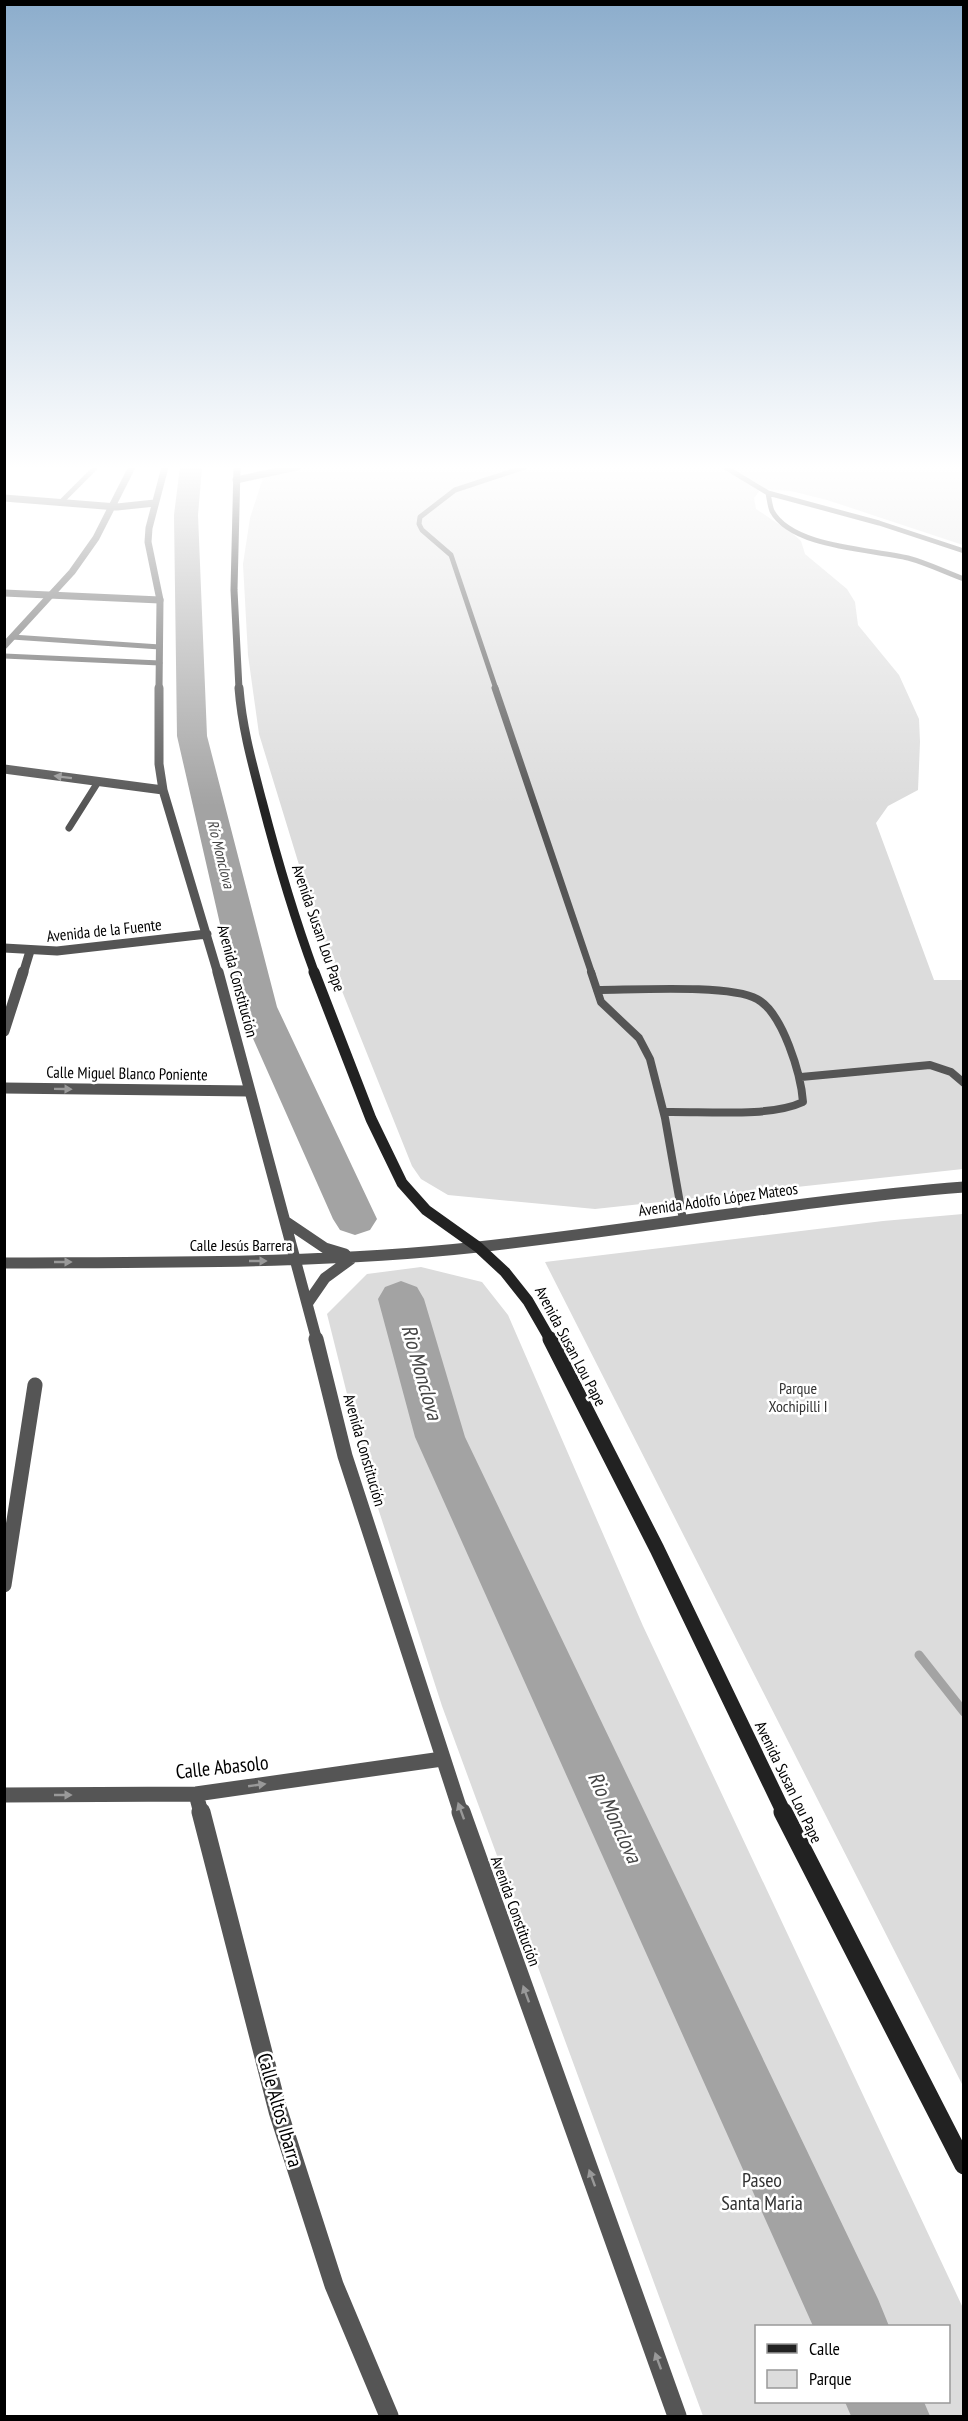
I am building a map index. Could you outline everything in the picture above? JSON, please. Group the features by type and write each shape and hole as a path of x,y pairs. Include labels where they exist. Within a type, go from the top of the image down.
{"main road":[{"name":"Avenida Susan Lou Pape","path":"234,580 241,716 247,750 276,858 310,963 394,1170 411,1196 478,1247 508,1274 546,1333 657,1549 813,1874 963,2165"}],"street":[{"path":"4,645 64,580"},
{"name":"Avenida Constitución","path":"155,580 160,600 158,753 163,790 207,934 297,1261 345,1456 442,1759 678,2416"},
{"path":"4,593 160,600"},
{"path":"4,770 163,790"},
{"name":"Avenida de la Fuente","path":"4,948 57,951 207,934"},
{"path":"4,1031 30,951"},
{"name":"Calle Miguel Blanco Poniente","path":"4,1088 249,1091"},
{"name":"Avenida Adolfo López Mateos","path":"478,1247 822,1202 963,1187"},
{"path":"285,1221 325,1248 355,1257"},
{"name":"Calle Jesús Barrera","path":"4,1263 297,1261 478,1247"},
{"path":"307,1304 324,1277 333,1268 355,1257"},
{"path":"4,1585 35,1385"},
{"name":"Calle Abasolo","path":"4,1795 196,1794 442,1759"},
{"name":"Calle Altos Ibarra","path":"196,1794 278,2111 334,2285 389,2416"}],"lane":[{"path":"459,580 601,1002 644,1045 650,1057 663,1112 683,1220"},
{"path":"12,637 160,646"},
{"path":"4,656 160,663"},
{"path":"69,828 98,782"},
{"path":"597,990 731,991 750,995 761,1001 769,1010 796,1055 803,1102 799,1106 663,1112"},
{"path":"801,1077 930,1065 951,1072 963,1083"}],"green space":[{"path":"244,580 836,580 847,589 855,602 858,625 899,675 919,719 918,790 888,806 876,823 934,980 963,980 963,1169 595,1209 448,1195 421,1179 412,1166 336,976 311,904 259,734 248,655"},
{"name":"Parque Xochipilli I","path":"964,1214 963,2086 545,1262 883,1221"},
{"name":"Paseo Santa Maria","path":"421,1267 482,1282 508,1315 643,1626 963,2308 963,2416 703,2416 442,1706 367,1474 327,1314 367,1274"}],"waterway":[{"name":"Río Monclova","path":"188,580 192,736 258,1007 355,1219"},
{"name":"Rio Monclova","path":"401,1299 440,1437 851,2325"},
{"path":"919,1655 964,1712"},
{"name":"Rio Monclova","path":"884,2403 891,2416"}]}
